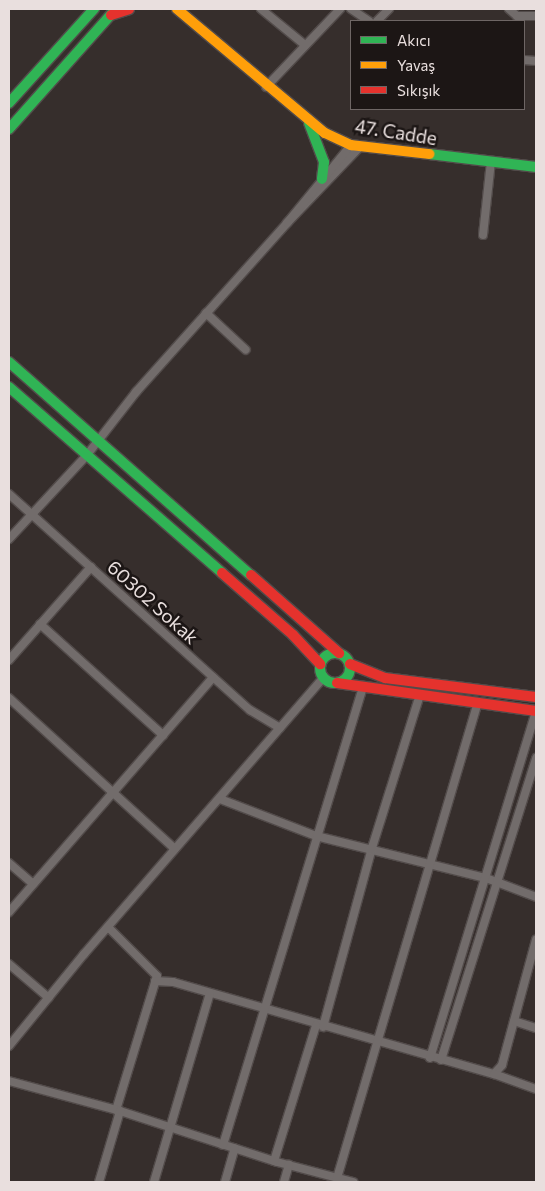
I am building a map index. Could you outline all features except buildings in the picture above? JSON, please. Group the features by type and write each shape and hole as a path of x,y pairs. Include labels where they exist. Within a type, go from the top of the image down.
{"main road":[{"path":"9,103 94,9"},
{"path":"9,128 113,12 129,9"},
{"name":"47. Cadde","path":"177,9 266,87 325,133 356,146 536,167"},
{"path":"308,120 320,145 324,162 322,179"},
{"path":"9,362 350,664 385,678 536,697"},
{"path":"9,387 293,635 320,664 323,678 363,688 536,711"},
{"path":"320,664 329,653 339,653"},
{"path":"337,683 348,675 350,664"}],"street":[{"path":"261,9 305,45"},
{"path":"266,87 340,9"},
{"path":"351,9 368,20"},
{"path":"378,20 389,9"},
{"path":"509,9 517,18 536,16"},
{"path":"287,223 322,179 356,146"},
{"path":"9,539 87,455 206,313 356,146"},
{"path":"482,235 491,161"},
{"path":"206,313 246,350"},
{"name":"60302 Sokak","path":"9,494 250,710 280,728"},
{"path":"9,660 91,567"},
{"path":"40,624 163,735"},
{"path":"9,912 213,677"},
{"path":"9,1046 108,926 323,678"},
{"path":"223,1144 363,688"},
{"path":"274,1161 320,1026 371,851 420,695"},
{"path":"9,698 175,849"},
{"path":"337,1178 428,866 478,703"},
{"path":"430,1058 536,711"},
{"path":"440,1060 536,758"},
{"path":"220,799 316,836 428,866 486,878 536,897"},
{"path":"9,863 33,884"},
{"path":"99,1182 157,976 108,926"},
{"path":"494,1074 502,1065 514,1021 532,972 536,940"},
{"path":"9,964 49,998"},
{"path":"156,982 172,982 430,1058 494,1074 536,1089"},
{"path":"154,1182 210,993"},
{"path":"514,1021 536,1028"},
{"path":"9,1081 118,1110 289,1166 353,1182"},
{"path":"225,1182 235,1148"},
{"path":"284,1182 289,1166"}],"traffic: fast":[{"path":"9,103 94,9"},
{"path":"9,129 116,9"},
{"path":"309,123 324,162 322,179"},
{"path":"429,154 536,167"},
{"path":"9,362 251,575"},
{"path":"9,387 222,573"},
{"path":"335,653 346,657 350,668 346,679 335,683 324,679 320,668 324,657 335,653"}],"traffic: slow":[{"path":"177,9 325,133 351,145 429,154"}],"traffic: jam":[{"path":"111,15 129,9"},
{"path":"222,573 293,635 320,664"},
{"path":"251,575 339,653"},
{"path":"350,664 385,678 536,697"},
{"path":"337,683 536,711"}]}
